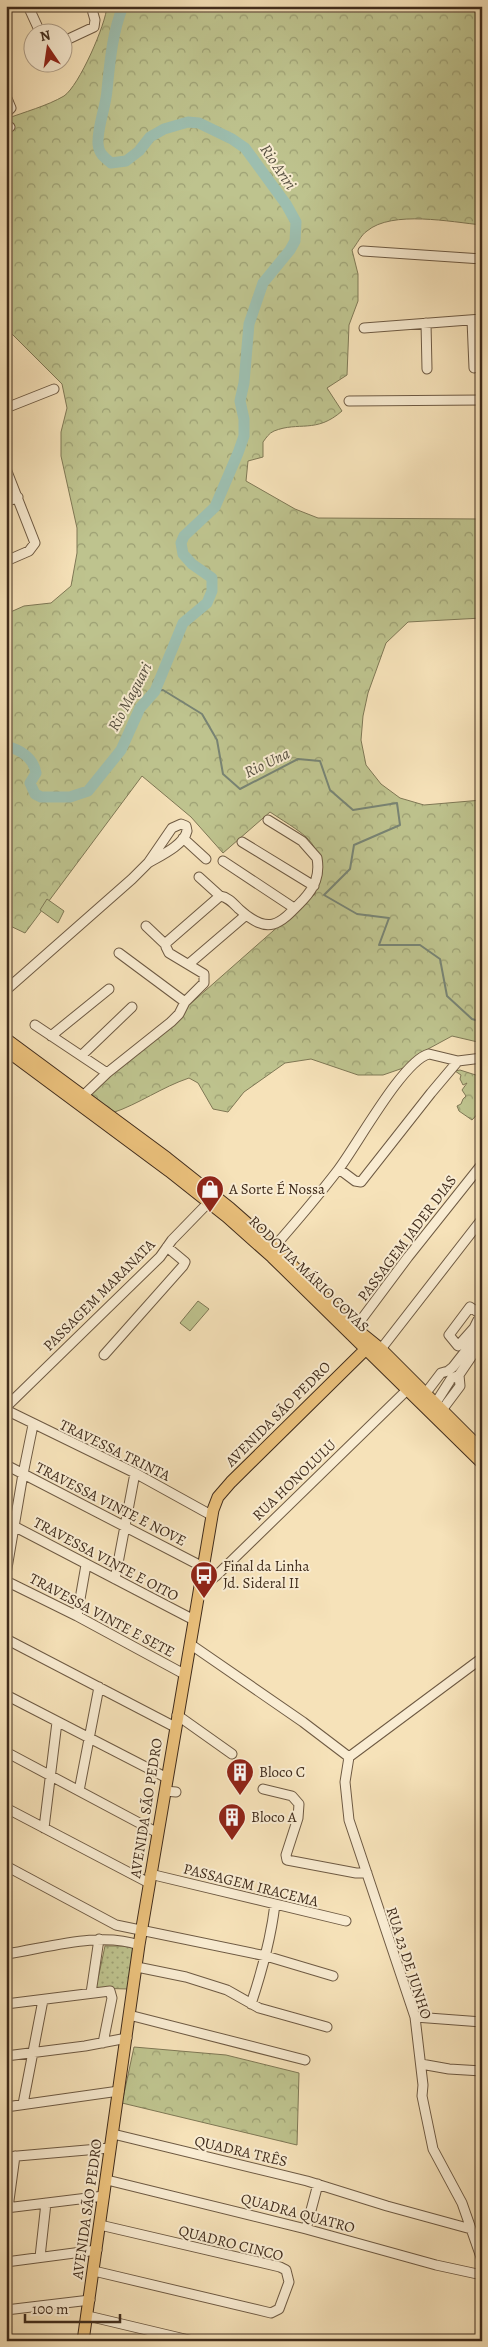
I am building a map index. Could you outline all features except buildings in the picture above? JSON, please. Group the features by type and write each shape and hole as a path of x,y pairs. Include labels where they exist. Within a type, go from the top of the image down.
{"main road":[{"name":"RODOVIA MÁRIO COVAS","path":"6,1039 84,1096 106,1118 210,1202 373,1347 482,1450"},
{"name":"RODOVIA MÁRIO COVAS","path":"6,1050 193,1178 274,1247 373,1347 407,1390 482,1463"},
{"name":"AVENIDA SÃO PEDRO","path":"83,2341 139,1945 158,1833 170,1792 167,1778 211,1515 218,1497 230,1482 373,1347"}],"street":[{"path":"28,6 35,22"},
{"path":"72,37 94,27 95,20 91,6"},
{"path":"6,96 11,108 6,112"},
{"path":"363,251 482,259"},
{"path":"472,320 474,368"},
{"path":"364,328 482,320"},
{"path":"426,323 426,369"},
{"path":"6,408 54,389"},
{"path":"349,401 482,400"},
{"path":"6,469 35,543 34,548 6,560"},
{"path":"6,502 18,497"},
{"path":"199,877 220,896 228,898 246,915 271,926 278,922 314,886 318,864 312,851 302,841 268,820"},
{"path":"6,990 114,896 148,863 167,852 184,838 187,831 186,826 176,825 159,844 148,863"},
{"path":"184,838 206,859"},
{"path":"242,842 314,886"},
{"path":"222,861 294,908"},
{"path":"166,945 220,896"},
{"path":"190,963 246,915"},
{"path":"84,1096 106,1073 171,1022 179,1014 185,1002 205,980 202,971 169,952 166,945 146,926"},
{"path":"119,953 185,1002"},
{"path":"51,1036 109,989"},
{"path":"82,1055 132,1008"},
{"path":"35,1026 82,1055 106,1073"},
{"path":"274,1247 339,1169 367,1124 416,1061 429,1054 458,1061 482,1058"},
{"path":"339,1169 355,1181 361,1182 458,1061"},
{"name":"PASSAGEM JADER DIAS","path":"355,1328 482,1164"},
{"name":"PASSAGEM MARANATA","path":"6,1409 157,1261 167,1247 210,1202"},
{"path":"373,1347 482,1219"},
{"path":"104,1355 183,1266 185,1262 167,1247"},
{"path":"433,1402 448,1371 479,1333"},
{"path":"433,1402 460,1386 459,1375 479,1333"},
{"name":"RUA HONOLULU","path":"199,1589 220,1573 407,1390"},
{"name":"TRAVESSA TRINTA","path":"6,1409 33,1425 135,1473 211,1515"},
{"path":"6,1574 10,1524 33,1425"},
{"name":"TRAVESSA VINTE E NOVE","path":"6,1465 203,1567"},
{"path":"116,1579 135,1473"},
{"name":"TRAVESSA VINTE E OITO","path":"10,1524 86,1566 116,1579 194,1620"},
{"path":"77,1616 86,1566"},
{"name":"TRAVESSA VINTE E SETE","path":"6,1581 77,1616 184,1674"},
{"path":"6,1639 175,1727"},
{"path":"190,1644 303,1722 349,1758 482,1658"},
{"path":"79,1791 99,1687"},
{"path":"6,1695 167,1778"},
{"path":"177,1714 232,1754"},
{"path":"44,1828 57,1722"},
{"path":"6,1752 158,1833"},
{"name":"RUA 23 DE JUNHO","path":"349,1758 345,1782 351,1828 414,2017 421,2064 422,2096 432,2148 462,2203 482,2260"},
{"path":"263,1789 292,1796 299,1804 298,1818 286,1857 289,1860 356,1873 367,1873"},
{"name":"PASSAGEM IRACEMA","path":"6,1808 150,1878 275,1904 346,1922"},
{"path":"6,1866 116,1925 266,1956 333,1976"},
{"path":"251,2004 266,1956 275,1904"},
{"path":"113,1939 116,1925"},
{"path":"6,1954 113,1939 139,1945"},
{"path":"91,1993 99,1940"},
{"path":"137,1967 173,1973 202,1982 234,1994 267,2011 327,2027"},
{"path":"6,2004 108,1990 112,1993 103,2043"},
{"path":"23,2104 43,2000"},
{"path":"129,2015 305,2060"},
{"path":"414,2017 482,2022"},
{"path":"6,2056 127,2038"},
{"path":"421,2064 449,2069 482,2071"},
{"path":"6,2107 119,2091"},
{"name":"QUADRA TRÊS","path":"113,2134 318,2184 387,2206 471,2229"},
{"path":"104,2196 7,2208 11,2156 110,2148"},
{"name":"QUADRA QUATRO","path":"106,2180 306,2229 436,2265 482,2275"},
{"path":"306,2229 318,2184"},
{"path":"40,2257 46,2202"},
{"name":"QUADRO CINCO","path":"94,2270 271,2313 277,2312 289,2282 286,2270 100,2225"},
{"path":"6,2262 97,2250"},
{"path":"6,2310 90,2300"},
{"path":"88,2316 193,2341"}],"green space":[{"path":"107,6 482,6 482,225 439,220 406,219 378,225 363,235 352,250 358,274 358,301 349,325 347,375 327,388 342,411 333,418 316,425 283,428 271,433 263,442 263,457 248,461 246,481 295,509 318,518 482,519 482,618 408,622 386,643 368,693 363,716 361,740 366,765 381,784 400,798 424,805 482,800 482,1043 452,1036 417,1055 409,1066 383,1075 358,1075 311,1059 285,1063 244,1092 228,1112 213,1109 198,1083 189,1078 112,1113 88,1094 315,894 319,863 312,843 305,836 270,812 223,853 191,817 142,776 25,933 6,924 6,614 24,606 51,603 71,586 77,553 77,528 61,456 61,432 67,408 62,384 6,328 6,119 50,103 64,96 70,90 91,54 102,26"},
{"path":"47,899 64,911 58,923 40,910"},
{"path":"460,1070 482,1077 482,1109 472,1120 459,1111 457,1106 461,1104 466,1096 462,1090 467,1083 463,1085 460,1079 461,1075 455,1071"},
{"path":"198,1301 209,1309 190,1331 180,1323"},
{"path":"105,1946 135,1946 128,1989 96,1988"},
{"path":"134,2047 226,2055 299,2073 297,2145 122,2103"}],"waterway":[{"name":"Rio Ariri","path":"6,746 21,752 29,758 36,773 30,783 35,794 41,797 70,797 88,791 121,750 140,708 155,691 183,623 207,603 212,591 212,578 192,564 183,554 181,543 184,536 215,507 238,453 244,436 244,419 240,401 244,383 249,324 263,283 295,241 296,222 286,204 245,148 232,139 199,123 188,122 164,129 150,137 139,151 126,161 111,163 102,155 98,144 99,131 106,97 114,37 123,6"},
{"name":"Rio Una","path":"155,691 163,690 202,714 217,740 223,774 240,789 298,759 320,761 330,790 353,810 397,803 400,825 354,845 350,869 324,895 357,914 389,918 379,945 420,945 440,959 447,996 472,1019 482,1022"}],"place":[{"name":"A Sorte É Nossa","path":"210,1213"},
{"name":"Final da Linha Jd. Sideral II","path":"204,1599"},
{"name":"Bloco C","path":"240,1796"},
{"name":"Bloco A","path":"232,1841"}],"water label":[{"name":"Rio Maguari","path":"130,697"}]}
